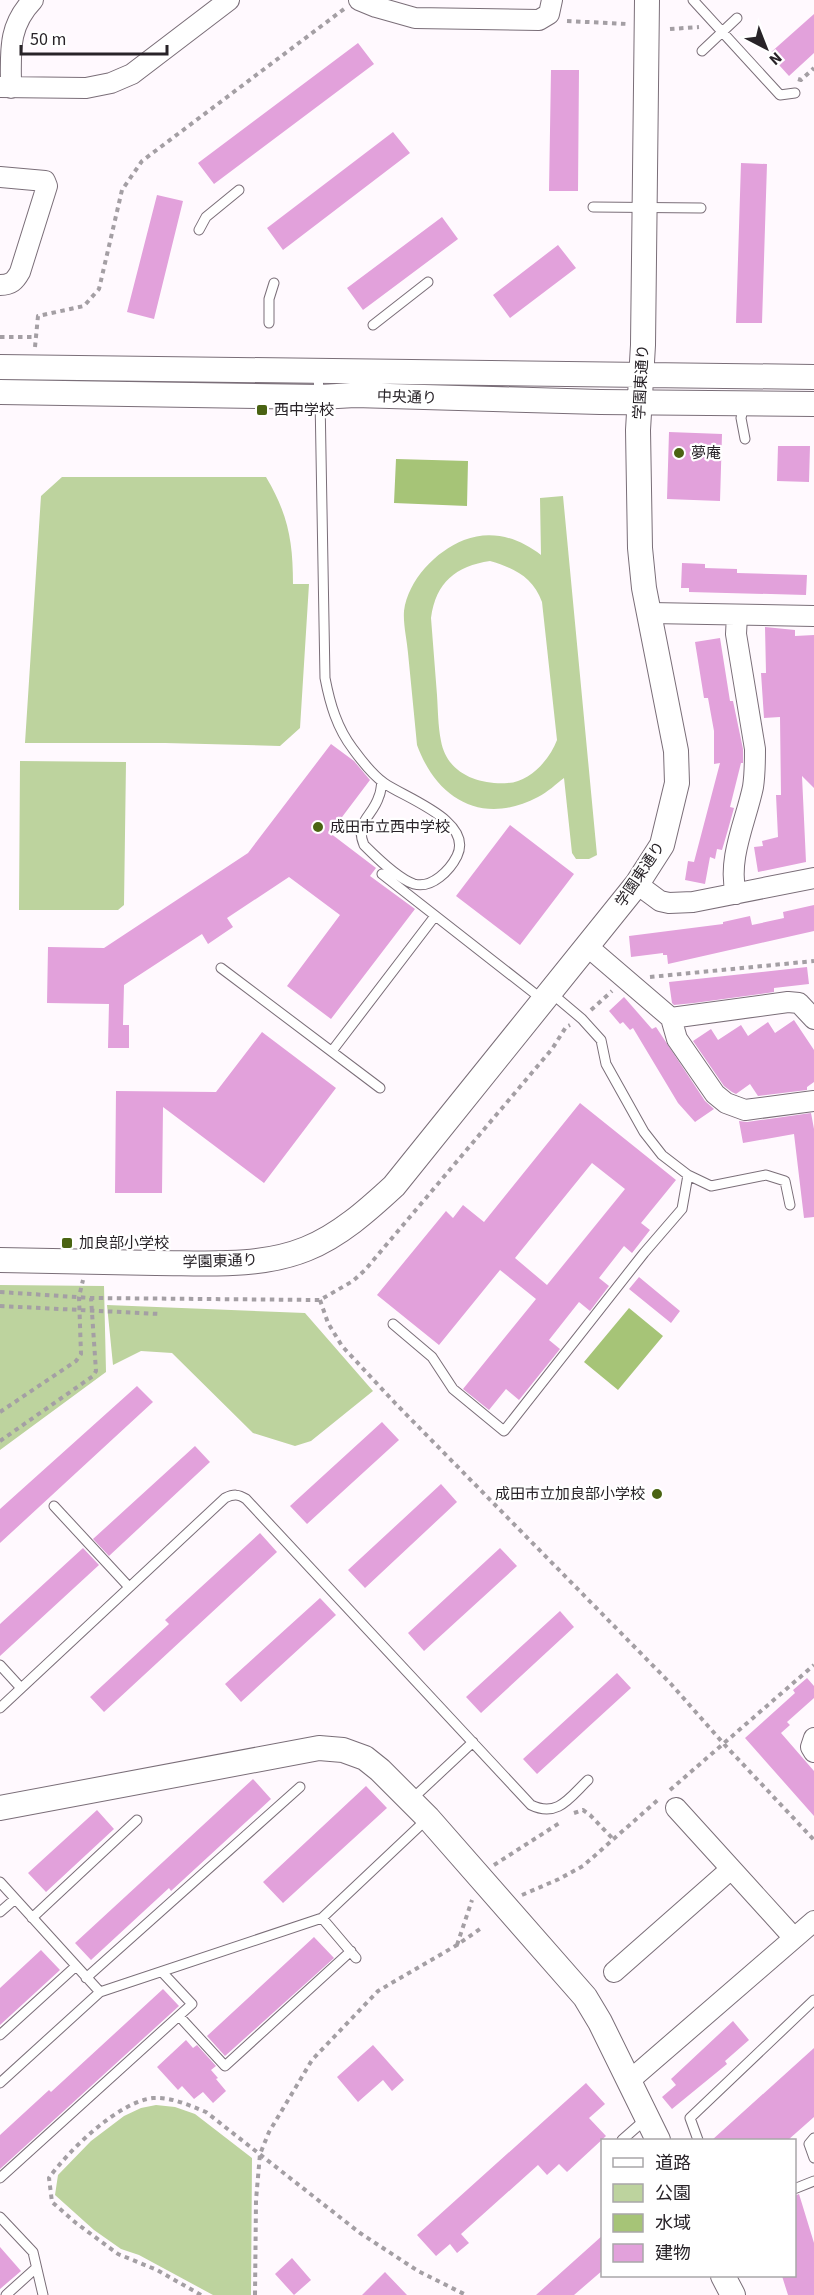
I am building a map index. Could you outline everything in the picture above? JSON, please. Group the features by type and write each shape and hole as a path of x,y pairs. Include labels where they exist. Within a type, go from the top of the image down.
{"street":[{"path":"33,0 22,11 14,25 5,88 86,88 111,83 132,74 223,2"},
{"path":"353,4 376,7 415,18 539,20 549,14 552,0"},
{"name":"学園東通り","path":"0,1260 229,1264 276,1258 306,1249 335,1233 368,1211 394,1185 637,884 662,845 676,783 676,750 640,548 638,430 641,374 647,0"},
{"path":"0,177 45,181 47,186 20,272 15,281 0,285"},
{"name":"中央通り","path":"0,367 814,377"},
{"name":"中央通り","path":"0,392 320,397 354,395 814,405"},
{"path":"650,613 814,616"},
{"path":"735,894 732,870 756,768 755,749 736,634 737,615"},
{"path":"637,884 660,901 669,903 693,902 814,879"},
{"path":"587,946 671,1018 677,1039 715,1094 726,1103 745,1110 814,1101"},
{"path":"671,1018 788,1002 799,1004 814,1019"},
{"path":"814,1738 811,1747 814,1752"},
{"path":"0,1808 319,1748 343,1750 365,1758 428,1818 585,1997 600,2022 658,2139"},
{"path":"676,1808 794,1938"},
{"path":"614,1972 731,1869"},
{"path":"629,2081 814,1921"},
{"path":"724,2277 733,2295"}],"lane":[{"path":"693,0 780,95 795,93"},
{"path":"702,51 737,18"},
{"path":"199,230 206,217 239,190"},
{"path":"593,207 701,208"},
{"path":"373,326 428,282"},
{"path":"269,323 269,299 274,283"},
{"path":"317,371 320,397 325,678 331,705 338,726 353,749 382,782 450,822 458,835 460,849 453,864 432,882 416,885 402,877 364,845 361,838 361,826 380,796 382,782"},
{"path":"745,404 741,418 745,439"},
{"path":"382,874 435,916 546,996 582,1018 601,1040 606,1064 644,1132 662,1155 688,1175 711,1186 766,1175 785,1181 790,1205"},
{"path":"332,1052 435,916"},
{"path":"221,968 380,1088"},
{"path":"393,1324 432,1357 453,1389 504,1431 681,1209 688,1175"},
{"path":"0,1708 225,1498 239,1495 246,1499 531,1804 542,1810 553,1809 562,1805 588,1780"},
{"path":"54,1506 129,1587"},
{"path":"0,1665 21,1688"},
{"path":"411,1800 473,1742"},
{"path":"86,1978 300,1787"},
{"path":"0,2083 100,1992 322,1918 428,1818"},
{"path":"32,1918 137,1820"},
{"path":"0,1882 100,1992"},
{"path":"0,1912 15,1899"},
{"path":"179,2016 225,2066 354,1954 322,1918"},
{"path":"0,2035 76,1966"},
{"path":"0,2178 192,2004 162,1972"},
{"path":"698,2139 690,2118 814,2000"},
{"path":"623,2139 647,2118"},
{"path":"814,2138 809,2144 814,2158"},
{"path":"796,2188 814,2181"},
{"path":"0,2217 33,2252 43,2295"},
{"path":"6,2295 36,2268"}],"path":[{"path":"35,351 38,316 84,306 99,289 123,190 142,161 353,4"},
{"path":"539,20 632,24"},
{"path":"0,337 36,338"},
{"path":"566,1027 582,1018 624,980 814,962"},
{"path":"0,1412 76,1361 81,1354 79,1297"},
{"path":"0,1442 93,1376 96,1371 91,1298"},
{"path":"320,1300 328,1323 342,1346 394,1403 671,1684 814,1840"},
{"path":"0,1306 160,1314"},
{"path":"518,1896 583,1866 814,1665"},
{"path":"457,1945 479,1877 486,1870 574,1813 583,1810 613,1839"},
{"path":"255,2295 256,2200 260,2154 269,2132 312,2060 378,1990 457,1945 480,1929"},
{"path":"201,2295 157,2270 118,2254 52,2202 49,2178 75,2146 123,2110 152,2098 178,2100 206,2112 360,2233 418,2271 466,2295"}],"green space":[{"path":"62,477 266,477 280,503 288,528 293,584 309,584 300,728 280,746 25,743 41,496"},
{"path":"563,496 597,855 589,859 576,859 572,853 564,778 542,795 518,805 499,809 481,808 464,802 450,793 426,764 417,745 404,616 411,588 425,568 443,551 474,537 495,535 505,537 524,544 541,555 540,498","holes":["490,561 515,570 528,580 542,602 557,740 549,755 538,768 524,779 508,783 486,782 466,775 450,762 444,752 439,730 431,618 438,595 450,578 478,563"]},
{"path":"20,761 126,762 124,905 118,910 19,910"},
{"path":"0,1285 104,1286 106,1372 0,1450"},
{"path":"107,1305 305,1313 373,1391 311,1441 295,1446 253,1433 172,1353 141,1351 113,1365"},
{"path":"156,2105 175,2107 195,2114 252,2158 251,2295 213,2295 139,2255 121,2249 94,2230 55,2195 58,2175 91,2141 124,2116 141,2108"}],"water":[{"path":"396,459 468,461 467,506 394,503"},
{"path":"629,1308 663,1336 618,1390 584,1362"}],"building":[{"path":"814,14 814,53 789,76 769,54"},
{"path":"358,43 374,64 214,184 198,163"},
{"path":"551,70 579,70 578,191 549,191"},
{"path":"393,132 410,153 283,250 267,228"},
{"path":"741,163 767,164 762,323 736,323"},
{"path":"157,195 183,201 154,319 127,312"},
{"path":"442,217 458,239 363,310 347,288"},
{"path":"558,245 576,268 510,318 493,295"},
{"path":"669,432 722,434 720,501 667,499"},
{"path":"778,446 810,446 809,482 777,481"},
{"path":"682,563 705,564 705,568 737,569 737,573 807,575 806,595 689,592 689,588 681,588"},
{"path":"765,627 795,630 795,636 814,635 814,788 802,776 806,862 758,872 754,847 763,846 762,841 778,837 776,795 781,795 780,717 764,718 761,673 766,673"},
{"path":"720,638 730,701 733,701 743,749 743,763 741,763 730,807 734,808 722,850 717,849 715,859 710,857 705,884 685,880 688,861 694,862 720,763 714,764 714,731 708,698 704,698 695,642"},
{"path":"331,744 354,761 370,780 330,833 376,868 370,876 415,909 331,1019 287,986 340,915 289,877 227,918 233,927 208,944 202,934 124,985 123,1025 129,1025 129,1048 108,1048 109,1004 47,1003 48,947 104,948 248,853"},
{"path":"510,825 574,874 520,945 456,896"},
{"path":"814,905 814,931 668,964 667,955 663,953 631,957 629,936 723,924 723,922 750,916 752,925 784,918 783,912"},
{"path":"807,967 809,984 774,988 774,992 694,1003 674,1005 672,1003 669,982"},
{"path":"624,997 652,1029 656,1027 705,1101 714,1109 695,1122 678,1103 633,1028 630,1030 623,1022 620,1024 609,1011"},
{"path":"794,1020 814,1050 814,1082 807,1087 807,1090 758,1096 750,1084 736,1094 724,1086 693,1041 711,1029 718,1040 741,1025 748,1036 768,1022 775,1033"},
{"path":"262,1032 336,1088 264,1183 163,1107 162,1193 115,1193 116,1091 216,1092"},
{"path":"580,1103 676,1180 641,1223 650,1230 632,1253 624,1246 599,1278 609,1286 590,1311 579,1302 549,1340 560,1349 519,1400 506,1389 489,1410 463,1389 536,1299 500,1270 439,1345 377,1295 446,1211 453,1218 463,1205 484,1222","holes":["592,1163 625,1189 547,1285 515,1258"]},
{"path":"811,1113 814,1129 814,1217 804,1218 794,1134 743,1143 739,1121 747,1122"},
{"path":"639,1277 680,1311 671,1323 629,1289"},
{"path":"137,1386 153,1402 0,1543 0,1509"},
{"path":"382,1422 399,1440 307,1524 290,1506"},
{"path":"195,1446 210,1462 109,1556 93,1539"},
{"path":"441,1484 457,1502 365,1588 348,1570"},
{"path":"260,1533 277,1552 104,1712 90,1697 169,1624 165,1620"},
{"path":"83,1548 99,1565 0,1656 0,1624"},
{"path":"500,1548 517,1566 424,1651 408,1633"},
{"path":"320,1598 336,1615 241,1702 225,1684"},
{"path":"560,1611 574,1627 481,1713 466,1697"},
{"path":"617,1673 631,1688 537,1774 523,1759"},
{"path":"807,1678 814,1686 814,1698 787,1722 790,1725 781,1733 814,1771 814,1816 745,1738 795,1693 793,1690"},
{"path":"253,1779 271,1799 171,1891 169,1888 91,1960 75,1943"},
{"path":"366,1786 387,1808 283,1903 263,1882"},
{"path":"97,1810 114,1829 46,1892 28,1873"},
{"path":"314,1937 334,1958 225,2056 207,2036"},
{"path":"41,1950 60,1970 0,2025 0,1988"},
{"path":"163,1989 179,2006 0,2169 0,2135 49,2090 51,2092"},
{"path":"733,2021 749,2040 725,2061 727,2064 672,2109 662,2097 676,2085 671,2079"},
{"path":"186,2040 193,2048 197,2045 216,2066 211,2070 226,2091 213,2103 203,2092 194,2099 182,2086 178,2090 157,2067"},
{"path":"373,2045 404,2080 392,2091 383,2080 358,2102 337,2077"},
{"path":"814,2048 814,2117 789,2139 713,2139"},
{"path":"586,2083 605,2104 589,2118 606,2136 567,2172 559,2164 547,2175 538,2165 461,2234 469,2243 457,2253 450,2244 436,2256 417,2235"},
{"path":"799,2194 814,2243 814,2295 788,2295 782,2277 796,2277 796,2196"},
{"path":"601,2237 601,2272 574,2295 536,2295"},
{"path":"0,2247 21,2271 0,2289"},
{"path":"292,2258 311,2280 294,2295 275,2274"},
{"path":"385,2272 407,2295 362,2295"}],"place":[{"name":"西中学校","path":"262,410"},
{"name":"夢庵","path":"679,453"},
{"name":"成田市立西中学校","path":"318,827"},
{"name":"加良部小学校","path":"67,1243"},
{"name":"成田市立加良部小学校","path":"657,1494"}]}
